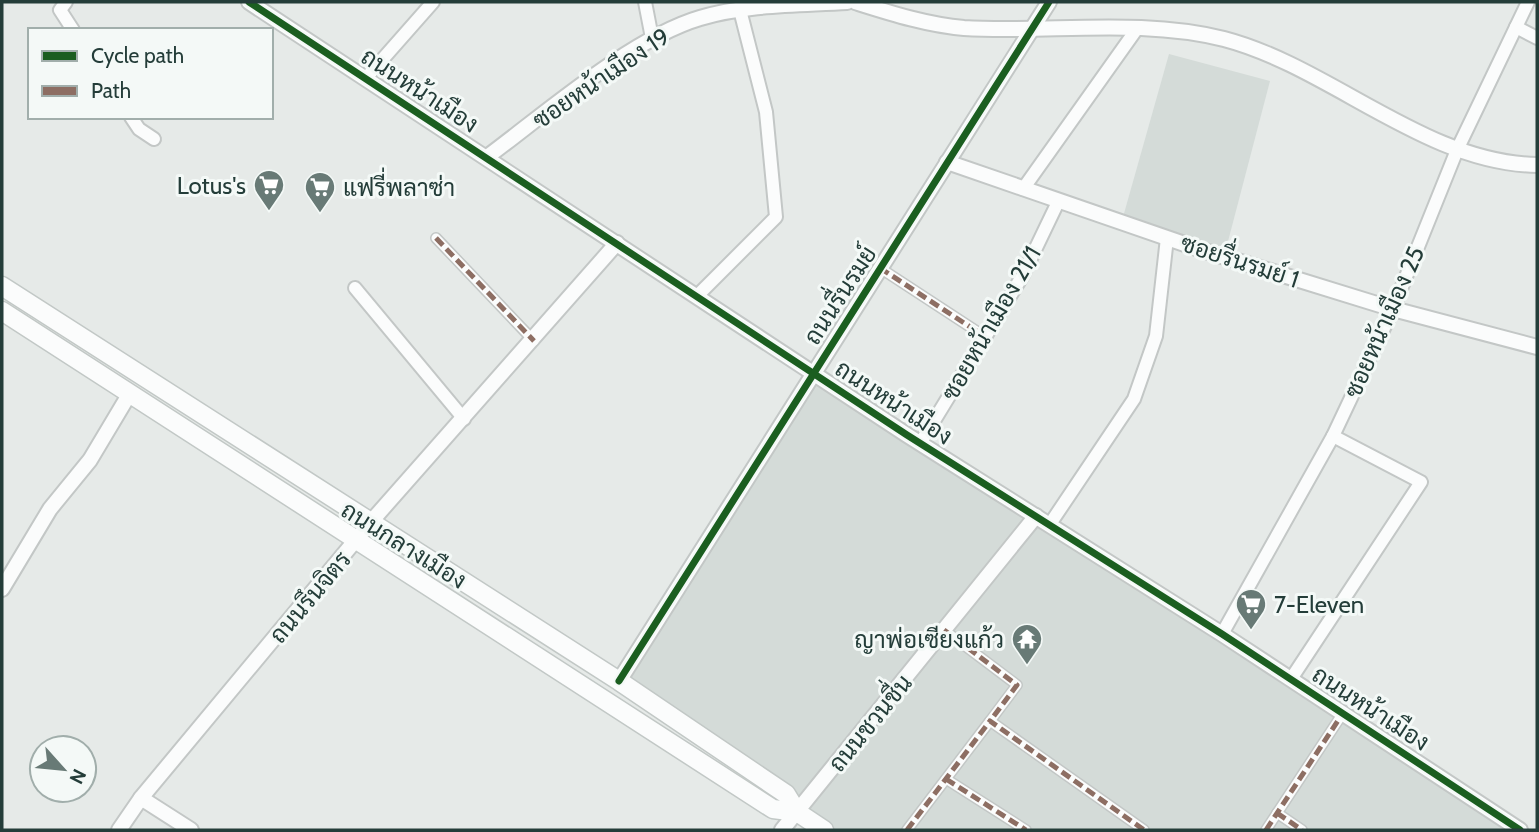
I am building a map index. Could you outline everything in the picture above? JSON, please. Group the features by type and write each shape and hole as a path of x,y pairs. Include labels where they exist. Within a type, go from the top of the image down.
{"main road":[{"name":"ถนนกลางเมือง","path":"2,286 369,524 619,681 786,794 797,813"},
{"name":"ถนนกลางเมือง","path":"2,311 773,809 797,813 824,830"},
{"path":"130,393 139,374"},
{"path":"605,700 619,681"}],"street":[{"path":"66,2 60,10 72,28"},
{"name":"ถนนหน้าเมือง","path":"249,2 813,372 1222,634 1520,830"},
{"path":"366,78 433,2"},
{"path":"645,2 652,38"},
{"name":"ซอยหน้าเมือง 19","path":"487,157 652,38 699,18 749,6 847,2"},
{"path":"855,2 902,17 961,27 1176,30 1237,44 1273,58 1457,150 1491,161 1537,165"},
{"name":"ถนนรื่นรมย์","path":"619,681 1049,2"},
{"name":"ซอยหน้าเมือง 25","path":"1222,634 1333,436 1393,309 1457,150 1528,2"},
{"path":"697,296 776,217 766,113 749,6"},
{"path":"1516,27 1537,38"},
{"path":"1023,189 1136,30"},
{"path":"132,119 139,129 154,139"},
{"name":"ซอยรื่นรมย์ 1","path":"947,162 1167,238 1393,309 1537,347"},
{"name":"ซอยหน้าเมือง 21/1","path":"921,442 1023,275 1058,202"},
{"path":"436,238 534,341"},
{"path":"1050,524 1134,399 1156,336 1167,238"},
{"name":"ถนนรึนจิตร","path":"119,830 142,798 369,524 534,341 617,243"},
{"path":"880,268 984,336"},
{"path":"355,288 464,419"},
{"path":"2,589 50,509 90,460 130,393"},
{"path":"1291,679 1421,482 1333,436"},
{"name":"ถนนชวนชื่น","path":"782,830 1036,516"},
{"path":"907,830 1017,685 944,630"},
{"path":"1266,830 1343,713"},
{"path":"990,721 1144,830"},
{"path":"946,779 1026,830"},
{"path":"142,798 191,830"},
{"path":"1276,813 1302,830"}],"shaded area":[{"path":"1169,54 1270,81 1226,249 1123,217"},
{"path":"813,372 1520,830 832,830 801,803 625,677"}],"marked path":[{"path":"436,238 534,341"},
{"path":"880,268 984,336"},
{"path":"944,630 1017,685 990,721"},
{"path":"1266,830 1343,713"},
{"path":"907,830 990,721 1144,830"},
{"path":"946,779 1026,830"},
{"path":"1277,813 1302,830"}],"cycle path":[{"path":"249,2 907,435 1222,634 1520,830"},
{"path":"619,681 1049,2"}],"place":[{"name":"Lotus's","path":"269,212"},
{"name":"แฟรี่พลาซ่า","path":"320,214"},
{"name":"7-Eleven","path":"1251,631"},
{"name":"ญาพ่อเซียงแก้ว","path":"1027,666"}]}
